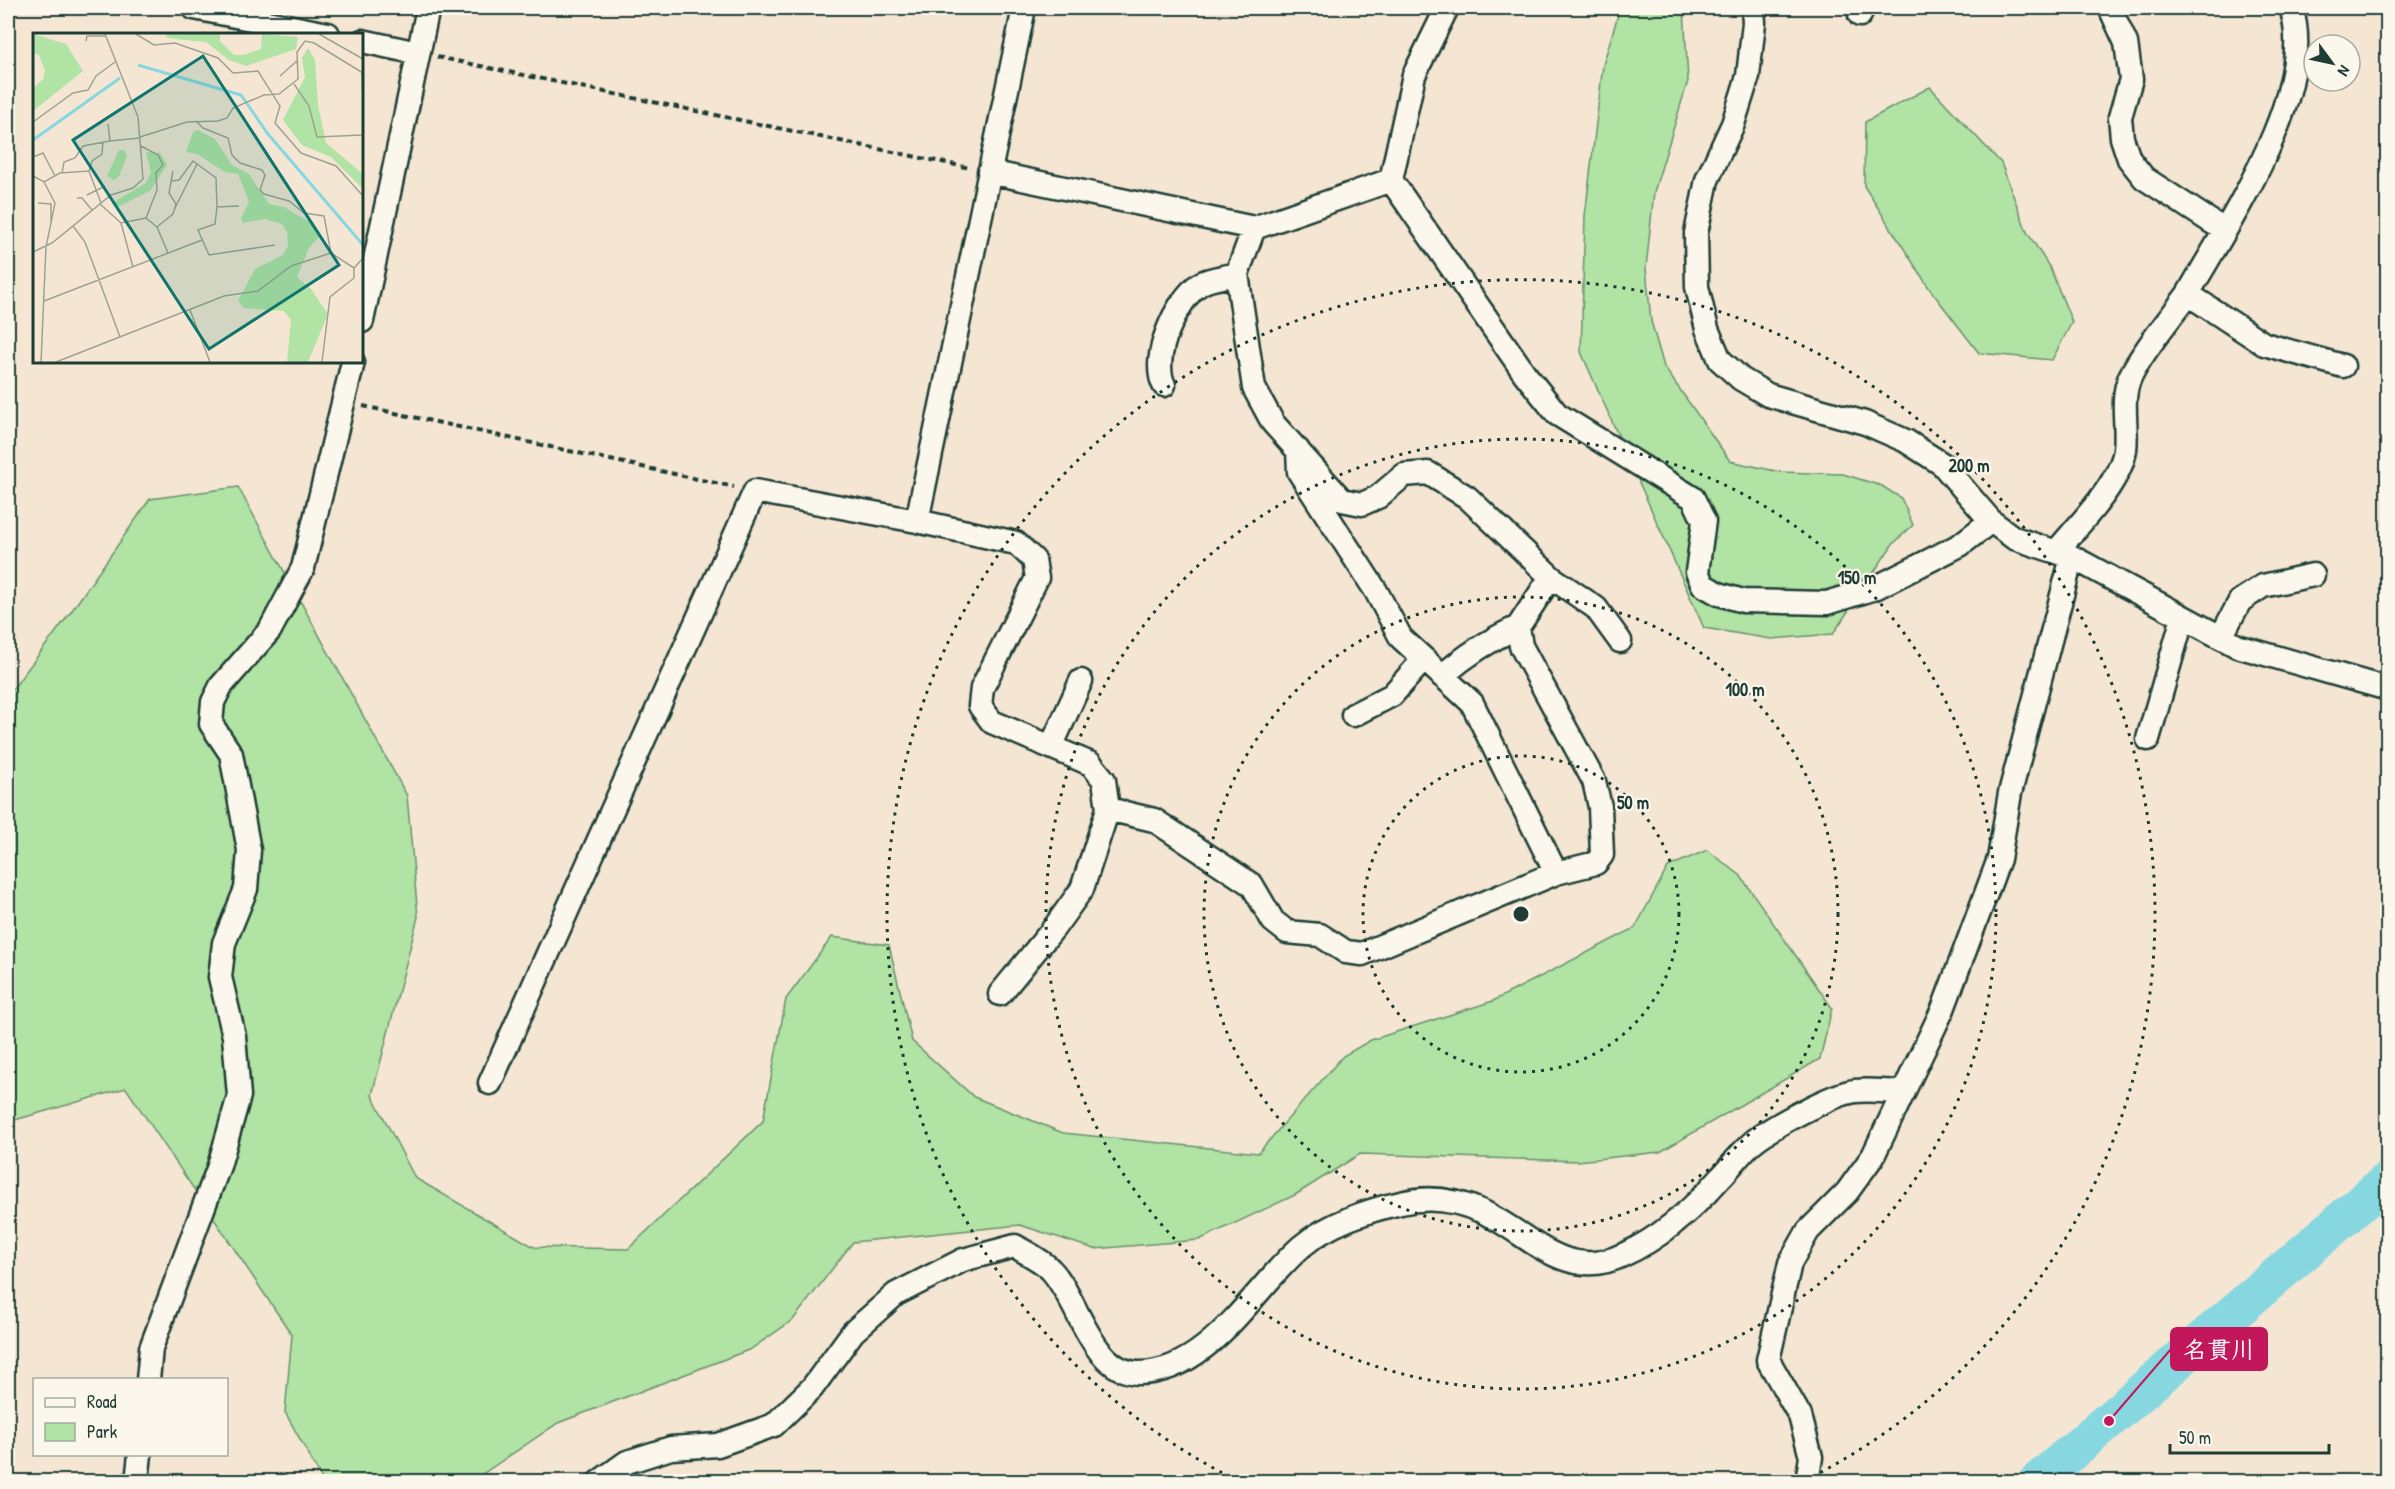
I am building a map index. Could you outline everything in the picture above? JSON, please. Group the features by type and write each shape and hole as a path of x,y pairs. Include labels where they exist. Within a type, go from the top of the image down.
{"street":[{"path":"194,8 323,33"},
{"path":"363,316 428,8"},
{"path":"917,521 1024,8"},
{"path":"1447,8 1413,75 1391,180 1512,355 1557,414 1693,498 1704,520 1697,572 1703,585 1719,594 1743,601 1827,603 1875,588 1960,545 1991,521"},
{"path":"1753,8 1754,23 1748,76 1733,124 1707,180 1696,233 1697,287 1707,329 1720,360 1741,379 1768,395 1865,423 1906,441 1941,464 1991,521 2014,538 2064,555 2237,646 2388,689"},
{"path":"2110,8 2126,43 2131,79 2120,117 2122,138 2130,159 2144,178 2224,230"},
{"path":"1808,1482 1811,1457 1800,1416 1768,1360 1790,1263 1808,1231 1847,1192 1873,1156 1943,1009 1999,859 2010,793 2064,555 2122,462 2125,448 2125,392 2131,375 2188,294 2267,152 2280,119 2297,53 2291,8"},
{"path":"363,41 418,53"},
{"path":"988,172 1254,228 1391,180"},
{"path":"1254,228 1237,274 1254,388 1274,423 1342,500 1362,504 1378,497 1404,475 1428,473 1467,497 1551,577 1596,608 1620,641"},
{"path":"1164,384 1158,374 1158,360 1177,309 1201,283 1237,274"},
{"path":"2188,294 2264,344 2343,366"},
{"path":"148,1378 151,1348 219,1166 239,1096 234,1036 220,977 224,943 246,889 249,849 231,754 211,723 213,702 221,686 270,630 303,568 353,363"},
{"path":"1298,450 1299,472 1376,591 1401,638 1472,703 1556,873"},
{"path":"490,1083 755,491 917,521 1017,543 1035,560 1037,578 982,687 980,706 992,722 1091,764 1104,780 1108,809 1082,889 1054,928 1000,994"},
{"path":"2221,638 2240,601 2264,586 2313,575"},
{"path":"1442,676 1466,655 1491,639 1518,627 1551,577"},
{"path":"2148,739 2183,617"},
{"path":"1108,809 1154,820 1252,885 1273,921 1287,932 1320,935 1346,952 1362,954 1556,873 1596,863 1602,855 1600,807 1594,781 1521,646 1518,627"},
{"path":"1353,715 1392,695 1424,659"},
{"path":"1051,747 1081,681"},
{"path":"599,1482 627,1462 671,1448 718,1445 774,1425 812,1388 853,1332 896,1294 963,1260 1015,1246 1051,1270 1098,1350 1114,1365 1138,1373 1167,1368 1195,1354 1226,1329 1273,1274 1304,1245 1332,1226 1402,1202 1444,1199 1481,1211 1558,1259 1598,1264 1622,1256 1668,1229 1718,1181 1753,1142 1809,1109 1853,1091 1904,1092"},
{"path":"137,1482 140,1456"}],"path":[{"path":"418,53 988,172"},
{"path":"344,402 755,491"}],"green space":[{"path":"1620,8 1684,8 1688,81 1654,192 1646,268 1651,321 1664,367 1730,461 1780,472 1843,474 1882,486 1901,498 1913,525 1892,545 1833,634 1771,639 1704,628 1581,352 1585,216 1603,65"},
{"path":"1930,87 2001,163 2027,232 2050,268 2072,322 2052,360 1979,353 1929,288 1864,186 1865,122"},
{"path":"238,487 407,796 418,917 372,1095 415,1178 534,1247 628,1249 763,1121 786,999 832,937 889,945 912,1041 974,1097 1063,1133 1258,1153 1343,1056 1371,1040 1493,1001 1635,928 1668,867 1707,850 1740,875 1832,1008 1820,1059 1660,1152 1578,1161 1360,1154 1295,1195 1199,1240 1094,1249 1020,1225 853,1242 793,1320 751,1349 558,1423 472,1481 323,1481 285,1412 292,1335 126,1088 8,1122 8,695 68,616 150,499"}],"waterway":[{"path":"2037,1482 2388,1180"}],"place":[{"name":"名貫川","path":"2109,1421"}]}
